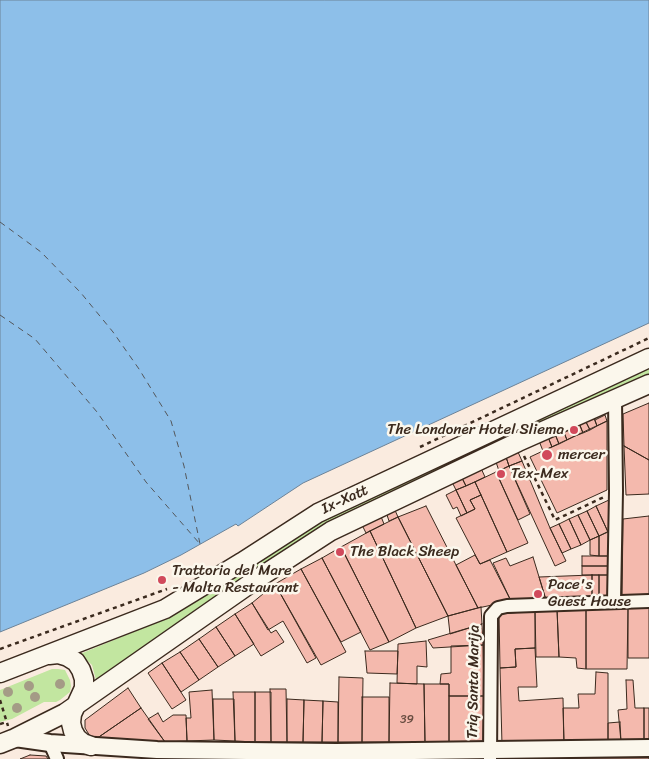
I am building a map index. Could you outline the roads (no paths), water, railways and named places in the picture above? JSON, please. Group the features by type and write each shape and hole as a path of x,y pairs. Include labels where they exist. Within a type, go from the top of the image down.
{"main road":[{"name":"Ix-Xatt","path":"0,673 165,609 242,562 318,512 649,358"},
{"name":"Ix-Xatt","path":"8,741 65,713 254,581 332,531 518,442 649,384"},
{"path":"49,655 58,654 68,657 76,662 81,670 84,688 72,714 71,723 77,738 90,746"}],"street":[{"path":"615,398 614,602 649,601"},
{"name":"Triq Santa Marija","path":"490,754 491,616 498,608 507,606 614,602"},
{"path":"8,741 90,746 160,754 490,754 649,748"},
{"path":"50,743 57,759"}],"water":[{"path":"0,0 649,0 649,323 303,483 238,526 236,524 181,555 144,573 0,632"}],"place":[{"name":"The Londoner Hotel Sliema","path":"574,430"},
{"name":"mercer","path":"547,455"},
{"name":"Tex-Mex","path":"501,474"},
{"name":"The Black Sheep","path":"340,552"},
{"name":"Trattoria del Mare - Malta Restaurant","path":"162,580"},
{"name":"Pace's Guest House","path":"538,594"}]}
